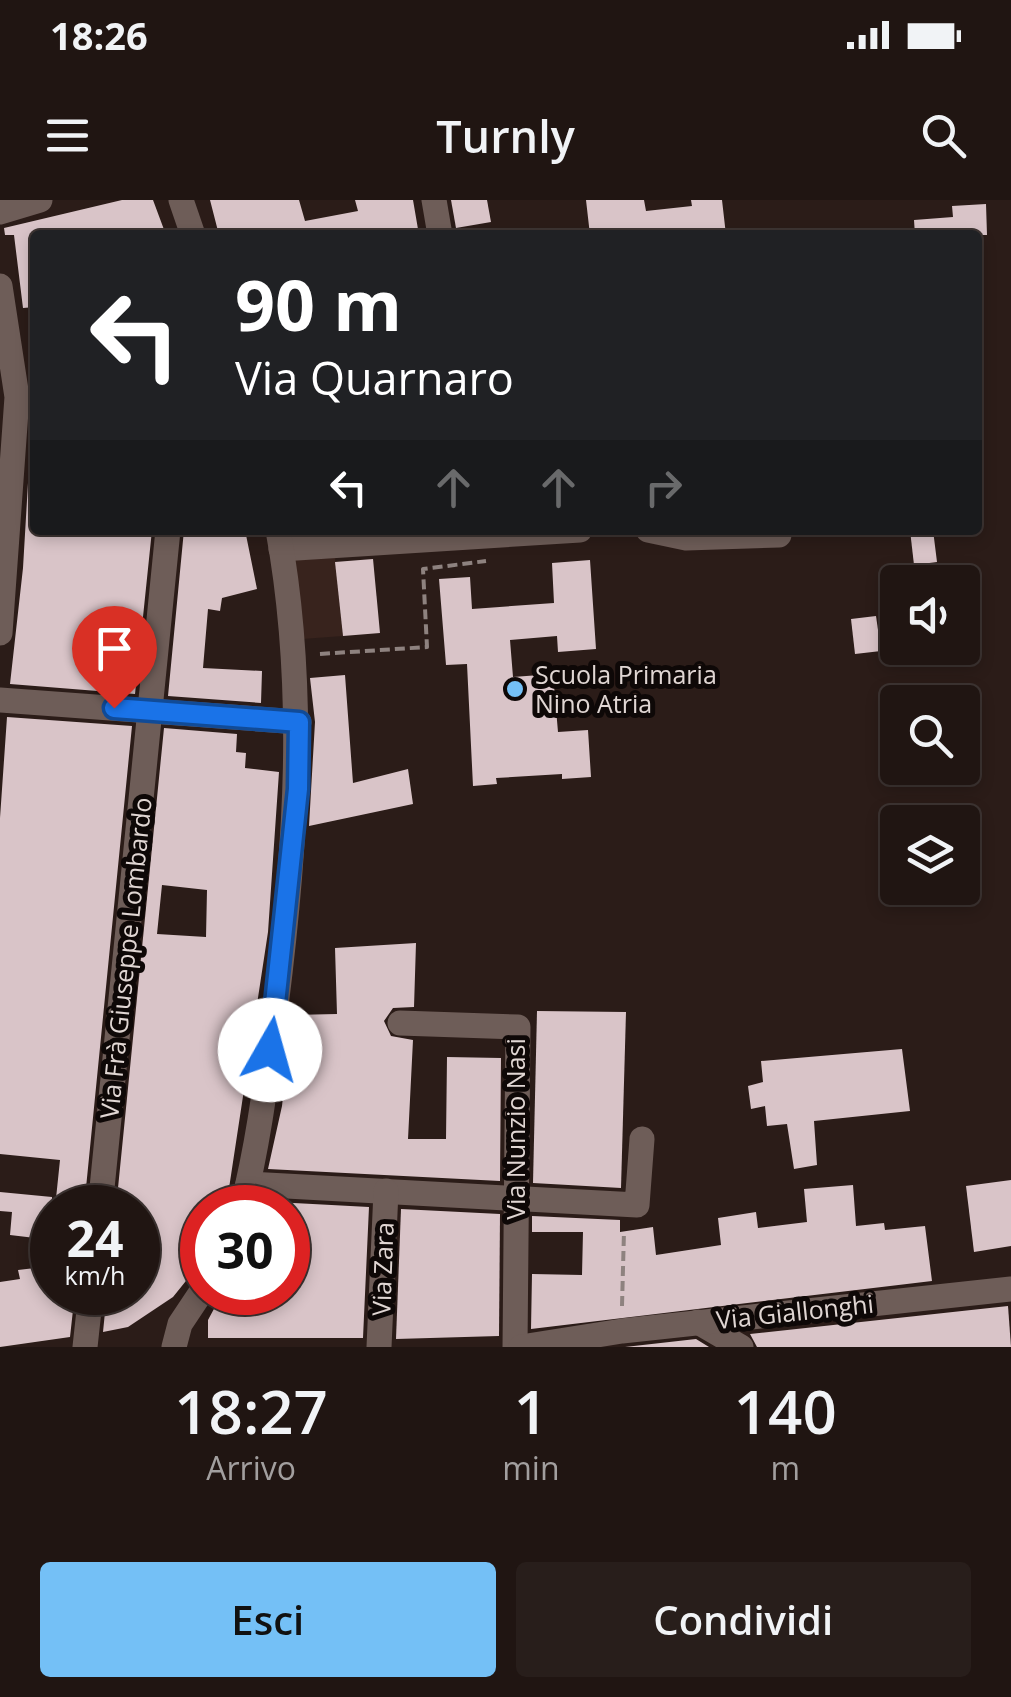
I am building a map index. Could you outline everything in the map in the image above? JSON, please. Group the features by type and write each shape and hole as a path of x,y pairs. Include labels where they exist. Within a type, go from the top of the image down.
{"street":[{"path":"0,212 40,200"},
{"path":"181,200 191,230"},
{"path":"434,200 439,230"},
{"path":"0,286 17,396 0,633"},
{"name":"Via Frà Giuseppe Lombardo","path":"102,1185 168,535"},
{"path":"247,1185 283,950 299,722 280,539 449,535"},
{"path":"672,535 755,535"},
{"path":"0,700 299,722"},
{"name":"Via Nunzio Nasi","path":"400,1024 518,1027 518,1347"},
{"path":"310,1194 386,1191 637,1204 642,1139"},
{"name":"Via Zara","path":"380,1347 386,1191"},
{"name":"Via Giallonghi","path":"518,1347 698,1322 1011,1289"},
{"path":"85,1347 88,1315"},
{"path":"174,1347 186,1315"},
{"path":"698,1322 740,1347"}],"path":[{"path":"292,656 427,646 423,569 486,563 491,535"},
{"path":"622,1331 624,1204"}],"shaded area":[{"path":"335,558 343,636 302,639 294,560"}],"building":[{"path":"122,200 153,200 164,230 30,230 30,307 23,308 14,235 5,235 4,228"},
{"path":"210,200 299,200 305,221 358,211 355,200 413,200 418,230 218,230"},
{"path":"451,200 487,200 491,222 456,228"},
{"path":"586,200 644,200 646,211 692,206 691,200 722,200 725,230 589,230"},
{"path":"986,204 987,235 982,235 982,230 915,230 914,220 953,217 952,206"},
{"path":"30,449 30,535 151,535 135,694 10,684 23,568"},
{"path":"184,535 246,535 257,589 222,598 220,611 208,609 203,668 262,671 261,703 168,696"},
{"path":"911,535 934,535 937,562 914,565"},
{"path":"373,559 380,633 343,636 335,562"},
{"path":"590,560 596,649 558,652 557,636 510,640 513,677 553,674 558,732 588,730 591,777 562,779 562,774 496,778 497,784 473,786 467,664 446,665 439,579 470,577 472,609 554,603 552,563"},
{"path":"876,616 880,651 855,654 851,619"},
{"path":"345,675 353,783 408,769 413,804 309,826 315,722 310,678"},
{"path":"7,717 132,726 86,1185 57,1185 60,1160 0,1154 0,818"},
{"path":"164,728 237,734 236,752 246,753 245,768 279,772 268,932 230,1185 180,1185 180,1288 160,1306 160,1185 118,1185","holes":["162,885 207,890 206,937 157,934"]},
{"path":"416,943 414,1007 393,1008 384,1021 391,1036 413,1040 408,1139 446,1139 447,1057 501,1058 500,1181 268,1169 282,1106 292,1015 337,1014 335,948"},
{"path":"537,1011 626,1012 621,1188 533,1183"},
{"path":"902,1049 910,1111 814,1121 817,1165 794,1169 787,1124 767,1126 765,1106 751,1109 748,1086 763,1082 761,1061"},
{"path":"1011,1180 1011,1246 974,1252 966,1186"},
{"path":"853,1185 856,1226 884,1223 885,1230 925,1226 932,1281 531,1329 532,1274 582,1275 583,1232 532,1232 532,1216 620,1220 620,1232 653,1227 656,1255 721,1245 718,1218 756,1212 758,1228 807,1222 804,1189"},
{"path":"0,1192 30,1195 30,1237 10,1235 12,1212 0,1211"},
{"path":"310,1204 369,1207 363,1338 208,1338 211,1315 310,1315"},
{"path":"401,1209 500,1214 499,1336 396,1339"},
{"path":"30,1269 30,1315 72,1315 70,1337 0,1347 0,1282 20,1279 18,1270"},
{"path":"1008,1306 1011,1347 757,1347 750,1334"},
{"path":"105,1315 146,1315 128,1327 103,1332"},
{"path":"696,1339 709,1347 625,1347"}],"place":[{"name":"Scuola Primaria Nino Atria","path":"515,689"}],"route":[{"path":"114,708 299,722 298,789 270,1050"}]}
